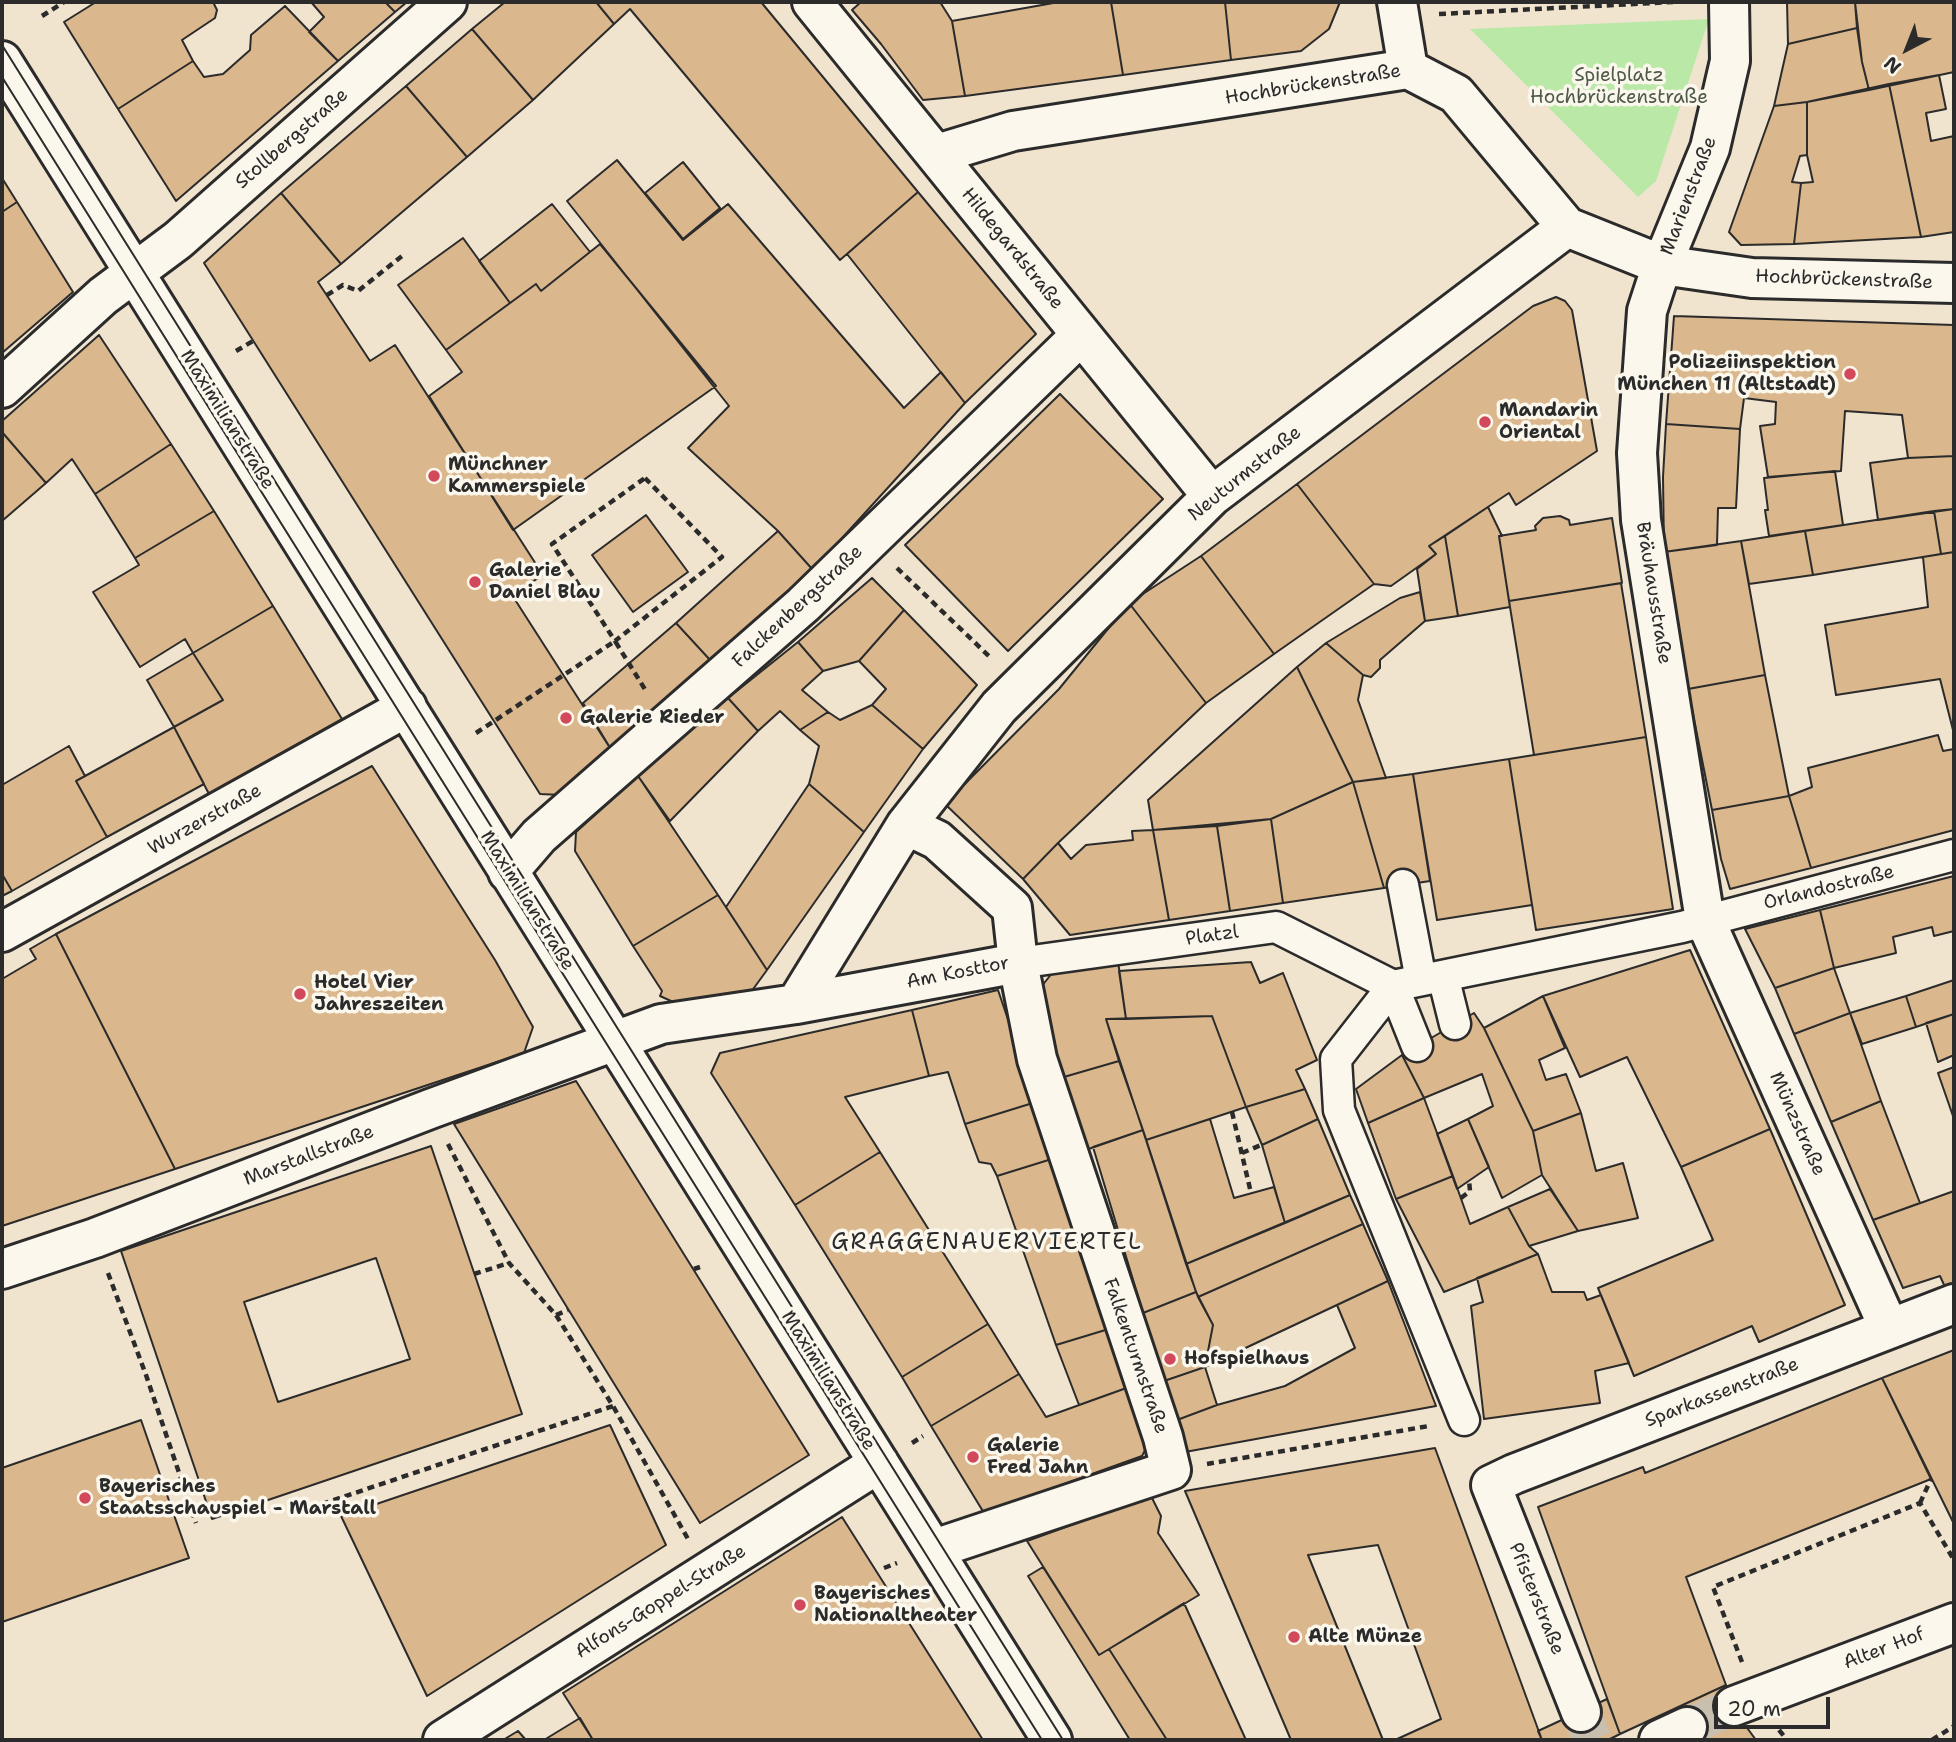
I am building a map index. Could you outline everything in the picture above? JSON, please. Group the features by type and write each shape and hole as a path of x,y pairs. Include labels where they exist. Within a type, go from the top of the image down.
{"street":[{"name":"Stollbergstraße","path":"2,388 103,296 178,240 447,2"},
{"name":"Hildegardstraße","path":"813,2 1212,496"},
{"name":"Marienstraße","path":"1662,265 1710,148 1730,61 1729,2"},
{"path":"1398,9 1408,69"},
{"name":"Maximilianstraße","path":"2,61 1052,1740"},
{"name":"Hochbrückenstraße","path":"937,154 1013,131 1408,69 1456,94 1567,227 1662,265 1752,278 1954,283"},
{"name":"Neuturmstraße","path":"906,825 999,707 1212,496 1567,227"},
{"name":"Bräuhausstraße","path":"1662,265 1647,310 1637,453 1640,506 1705,920"},
{"name":"Falckenbergstraße","path":"509,872 539,836 803,605 1081,335"},
{"name":"Wurzerstraße","path":"2,932 407,707"},
{"path":"796,1004 906,825"},
{"name":"Am Kosttor","path":"615,1041 661,1024 796,1004 1018,963 1012,908 937,841 906,825"},
{"name":"Orlandostraße","path":"1705,920 1954,855"},
{"path":"1403,885 1419,981 1417,1046"},
{"path":"1464,1420 1383,1219 1328,1115 1336,1059 1419,981 1705,920"},
{"name":"Münzstraße","path":"1705,920 1889,1328"},
{"name":"Platzl","path":"1018,963 1276,927 1419,981"},
{"name":"Falkenturmstraße","path":"1018,963 1037,1059 1163,1437 1171,1470"},
{"path":"1419,981 1455,1024"},
{"name":"Marstallstraße","path":"2,1269 95,1238 615,1041"},
{"name":"Sparkassenstraße","path":"1503,1479 1954,1304"},
{"name":"Alfons-Goppel-Straße","path":"443,1740 879,1463"},
{"path":"934,1549 1171,1470"},
{"name":"Pfisterstraße","path":"1503,1479 1581,1712"},
{"name":"Alter Hof","path":"1745,1702 1954,1623"}],"path":[{"path":"42,16 64,2"},
{"path":"1398,9 1673,2"},
{"path":"327,295 343,285 358,291 402,256"},
{"path":"236,351 253,341"},
{"path":"476,733 615,641 722,557 645,478 552,544 615,641 667,724"},
{"path":"888,559 991,658"},
{"path":"430,1109 509,1263 556,1315 613,1406 707,1573"},
{"path":"1232,1112 1251,1193"},
{"path":"1242,1153 1261,1145"},
{"path":"1461,1198 1470,1191 1469,1180"},
{"path":"95,1238 146,1375 196,1523"},
{"path":"474,1274 509,1263"},
{"path":"694,1269 700,1267"},
{"path":"556,1315 568,1310"},
{"path":"322,1504 613,1406"},
{"path":"1171,1470 1464,1420"},
{"path":"1745,1702 1713,1587 1920,1503 1931,1479"},
{"path":"1920,1503 1954,1560"},
{"path":"1932,1740 1954,1726"}],"green space":[{"name":"Spielplatz Hochbrückenstraße","path":"1709,19 1656,181 1638,197 1470,29"}],"building":[{"path":"96,2 217,2 214,4 217,10 215,18 182,40 193,61 118,109 64,22"},
{"path":"311,2 385,2 395,12 338,61 309,32 324,17"},
{"path":"385,2 407,2 395,12"},
{"path":"505,2 596,2 614,24 533,100 472,29"},
{"path":"596,2 761,2 918,192 840,260 630,9 614,24"},
{"path":"861,2 940,2 952,21 965,96 923,100 852,10"},
{"path":"1059,2 1111,2 1123,75 965,96 952,21"},
{"path":"1111,2 1225,2 1231,60 1123,75"},
{"path":"1225,2 1340,2 1329,29 1301,51 1231,60"},
{"path":"1787,2 1855,2 1857,28 1788,44"},
{"path":"1855,2 1954,2 1954,72 1869,90 1862,62"},
{"path":"285,6 338,61 176,201 118,109 193,61 204,77 223,74 250,50 251,35"},
{"path":"1857,28 1869,90 1774,106 1788,44"},
{"path":"472,29 533,100 467,157 406,86"},
{"path":"1939,75 1946,109 1926,113 1931,141 1954,136 1954,232 1921,237 1889,84"},
{"path":"1889,84 1921,237 1794,244 1801,183 1813,182 1807,155 1807,102"},
{"path":"406,86 467,157 341,264 281,193"},
{"path":"1807,102 1807,155 1800,156 1792,182 1801,183 1794,244 1741,245 1729,232 1774,106"},
{"path":"617,160 683,240 728,204 904,408 941,372 965,403 813,570 778,531 688,448 729,406 567,201"},
{"path":"683,162 720,208 683,239 645,193"},
{"path":"2,178 17,202 2,212"},
{"path":"918,192 1036,334 965,403 847,254"},
{"path":"281,193 341,264 318,282 370,361 395,345 543,575 512,595 612,751 561,795 540,794 204,263"},
{"path":"17,202 73,292 2,353 2,212"},
{"path":"552,204 590,252 541,291 536,284 510,303 479,261"},
{"path":"463,238 510,303 446,350 398,285"},
{"path":"600,244 716,386 513,530 429,396 462,372 446,350 536,284 541,291"},
{"name":"Mandarin Oriental","path":"1556,297 1565,301 1572,310 1597,451 1516,505 1509,493 1429,546 1436,554 1391,586 1374,584 1297,484 1533,306"},
{"path":"1674,316 1954,325 1954,456 1908,458 1902,415 1845,411 1841,471 1768,477 1760,426 1775,424 1776,402 1744,398 1740,429 1666,424"},
{"path":"99,335 171,444 95,494 72,459 46,483 2,432 2,421"},
{"path":"1060,394 1163,499 1008,651 905,545"},
{"path":"1666,424 1740,429 1736,508 1718,508 1717,545 1664,552 1663,477"},
{"path":"2,432 46,483 2,521"},
{"path":"171,444 214,511 135,558 95,494"},
{"path":"1954,456 1954,509 1878,520 1870,463"},
{"path":"1835,471 1843,525 1769,536 1764,478"},
{"path":"1297,484 1374,584 1274,654 1201,556"},
{"path":"1488,507 1502,536 1499,536 1510,607 1458,616 1445,536"},
{"path":"1954,509 1954,552 1941,554 1934,511"},
{"path":"214,511 273,606 193,653 185,639 140,667 93,592 139,565 135,558"},
{"path":"1934,511 1941,554 1813,575 1805,531"},
{"path":"646,515 688,572 633,612 592,555"},
{"path":"1560,516 1569,520 1570,525 1612,518 1622,583 1509,601 1499,536 1536,530 1535,526 1543,518"},
{"path":"778,531 813,570 711,661 676,623"},
{"path":"1805,531 1813,575 1749,584 1741,541"},
{"path":"1445,536 1458,616 1425,621 1417,569 1436,554 1429,546"},
{"path":"1741,541 1765,675 1688,689 1664,552"},
{"path":"1954,552 1954,734 1940,679 1836,695 1825,625 1928,607 1923,557"},
{"path":"1201,556 1274,654 1206,703 1129,603"},
{"path":"872,578 904,610 859,661 823,671 798,642"},
{"path":"1621,583 1646,737 1534,755 1509,601"},
{"path":"1420,592 1425,621 1380,660 1380,668 1371,677 1363,675 1326,643 1400,598"},
{"path":"1129,603 1206,703 1023,879 945,804 1059,689"},
{"path":"273,606 342,719 209,794 174,727 223,700 193,653"},
{"path":"904,610 977,685 923,749 872,705 886,689 859,661"},
{"path":"676,623 711,661 612,751 583,703"},
{"path":"798,642 823,671 802,690 828,712 800,730 780,711 758,731 728,698"},
{"path":"1326,643 1363,675 1358,700 1386,778 1353,782 1297,667"},
{"path":"193,653 223,700 174,727 147,680"},
{"path":"1297,667 1353,782 1271,819 1153,830 1148,800"},
{"path":"1765,675 1789,796 1712,810 1688,689"},
{"path":"728,698 758,731 670,821 638,776"},
{"path":"872,705 923,749 864,832 809,784 819,746 800,730 828,712 840,720"},
{"path":"174,727 204,784 107,837 76,781"},
{"path":"1938,735 1943,751 1954,749 1954,830 1811,868 1789,796 1812,787 1808,768"},
{"path":"1646,737 1673,909 1536,930 1509,759"},
{"path":"69,746 85,776 76,781 107,837 12,891 2,874 2,785"},
{"path":"1509,759 1532,905 1437,920 1413,774"},
{"name":"Hotel Vier Jahreszeiten","path":"372,766 495,960 533,1027 524,1053 175,1169 56,934"},
{"path":"1413,774 1430,881 1384,888 1353,782"},
{"path":"638,776 718,895 633,946 575,851 576,832"},
{"path":"1353,782 1384,888 1283,903 1271,819"},
{"path":"809,784 864,832 767,970 726,907"},
{"path":"1789,796 1811,868 1730,889 1721,859 1712,810"},
{"path":"1271,819 1283,903 1230,911 1217,826"},
{"path":"1217,826 1230,911 1169,920 1153,830"},
{"path":"1153,830 1169,920 1070,935 1023,879 1058,843 1071,859 1086,845 1133,840 1132,831"},
{"path":"2,874 12,891 2,896"},
{"path":"1954,876 1954,931 1934,936 1932,927 1893,937 1896,953 1834,968 1820,910"},
{"path":"718,895 767,970 751,992 685,1000 682,1006 660,996 662,991 633,946"},
{"path":"1820,910 1834,968 1775,988 1745,929"},
{"path":"56,934 175,1169 2,1226 2,979 36,959 30,949"},
{"path":"1690,950 1770,1129 1681,1167 1627,1057 1580,1077 1543,996"},
{"path":"1118,961 1126,1019 1106,1019 1119,1061 1057,1079 1041,987 1053,972"},
{"path":"1251,962 1260,983 1283,973 1317,1060 1296,1070 1305,1089 1246,1107 1212,1016 1126,1019 1119,971"},
{"path":"1834,968 1850,1013 1794,1034 1775,988"},
{"path":"1954,980 1954,1014 1916,1027 1906,996"},
{"path":"998,990 1036,1102 965,1124 948,1072 929,1076 912,1010"},
{"path":"1543,996 1565,1048 1539,1060 1546,1080 1566,1074 1581,1113 1533,1131 1484,1028"},
{"path":"1906,996 1916,1027 1862,1044 1850,1013"},
{"path":"912,1010 929,1076 845,1097 880,1152 795,1205 711,1073 720,1053"},
{"path":"1474,1013 1484,1028 1533,1131 1542,1175 1502,1198 1468,1119 1493,1106 1482,1074 1424,1098 1402,1055"},
{"path":"1850,1013 1881,1101 1831,1122 1794,1034"},
{"path":"1954,1014 1954,1055 1938,1062 1926,1023"},
{"path":"1212,1016 1246,1107 1146,1140 1106,1019"},
{"path":"1402,1055 1424,1098 1368,1123 1356,1089"},
{"path":"1119,1061 1143,1130 1080,1152 1057,1079"},
{"path":"1954,1067 1954,1119 1938,1073"},
{"path":"576,1081 809,1455 700,1523 454,1124"},
{"path":"1305,1089 1318,1119 1262,1145 1246,1107"},
{"path":"1424,1098 1453,1176 1396,1199 1368,1123"},
{"path":"1881,1101 1920,1203 1873,1220 1831,1122"},
{"path":"1036,1102 1055,1158 997,1176 991,1164 979,1162 965,1124"},
{"path":"1581,1113 1596,1171 1623,1163 1638,1218 1578,1231 1542,1175 1533,1131"},
{"path":"1210,1119 1234,1198 1274,1187 1285,1223 1186,1264 1146,1140"},
{"path":"1318,1119 1350,1195 1285,1223 1262,1145"},
{"path":"1468,1119 1489,1167 1457,1189 1437,1134"},
{"path":"1770,1129 1845,1305 1759,1342 1752,1326 1634,1376 1598,1288 1713,1240 1681,1167"},
{"path":"1143,1130 1196,1292 1143,1313 1093,1147"},
{"path":"431,1146 522,1414 212,1519 121,1251","holes":["376,1258 410,1359 278,1402 244,1302"]},
{"path":"880,1152 988,1324 902,1377 795,1205"},
{"path":"1055,1158 1112,1328 1056,1345 997,1176"},
{"path":"1453,1176 1470,1224 1508,1207 1529,1246 1538,1254 1444,1292 1396,1199"},
{"path":"1550,1189 1578,1231 1529,1246 1508,1207"},
{"path":"1954,1191 1954,1284 1945,1287 1940,1276 1903,1288 1873,1220"},
{"path":"1350,1195 1363,1224 1198,1297 1186,1264"},
{"path":"1363,1224 1388,1281 1205,1367 1213,1325 1198,1297"},
{"path":"1538,1254 1552,1292 1584,1292 1587,1300 1601,1295 1629,1363 1595,1371 1600,1403 1484,1419 1471,1306 1483,1302 1477,1278"},
{"path":"1388,1281 1436,1406 1185,1452 1177,1420 1217,1405 1285,1386 1355,1348 1337,1305"},
{"path":"1196,1292 1213,1325 1205,1367 1164,1381 1143,1313"},
{"path":"988,1324 1019,1374 931,1426 902,1377"},
{"path":"1112,1328 1132,1386 1079,1405 1056,1345"},
{"path":"1954,1350 1954,1524 1882,1378"},
{"path":"1205,1367 1217,1405 1177,1420 1164,1381"},
{"path":"1019,1374 1046,1417 1132,1386 1150,1441 1142,1456 984,1513 931,1426"},
{"path":"1882,1378 1931,1479 1686,1577 1726,1685 1620,1734 1538,1507 1643,1467 1645,1473"},
{"name":"Bayerisches Staatsschauspiel - Marstall","path":"141,1420 189,1558 2,1622 2,1468"},
{"path":"610,1425 666,1545 427,1696 341,1516"},
{"name":"Alte Münze","path":"1435,1448 1542,1740 1395,1740 1441,1719 1378,1545 1308,1555 1383,1740 1291,1740 1185,1491"},
{"path":"1151,1496 1161,1516 1158,1533 1199,1595 1099,1655 1027,1541"},
{"name":"Bayerisches Nationaltheater","path":"842,1517 983,1740 593,1740 563,1693"},
{"path":"1043,1567 1099,1655 1109,1649 1167,1740 1130,1740 1028,1576"},
{"path":"1184,1603 1246,1740 1167,1740 1109,1649"},
{"path":"1726,1685 1742,1721 1756,1740 1697,1740 1674,1709"},
{"path":"1607,1699 1620,1734 1608,1740 1542,1740 1538,1731"},
{"path":"580,1718 593,1740 544,1740"},
{"path":"518,1731 526,1740 503,1740"}],"tunnel":[{"path":"1687,1727 1734,1706"},
{"path":"1581,1712 1592,1740"}],"tram line":[{"path":"2,45 1063,1740"},
{"path":"2,77 1042,1740"}],"place":[{"name":"Polizeiinspektion München 11 (Altstadt)","path":"1850,374"},
{"name":"Mandarin Oriental","path":"1485,422"},
{"name":"Münchner Kammerspiele","path":"434,476"},
{"name":"Galerie Daniel Blau","path":"475,582"},
{"name":"Galerie Rieder","path":"566,718"},
{"name":"Hotel Vier Jahreszeiten","path":"300,994"},
{"name":"Hofspielhaus","path":"1170,1359"},
{"name":"Galerie Fred Jahn","path":"973,1457"},
{"name":"Bayerisches Staatsschauspiel - Marstall","path":"85,1498"},
{"name":"Bayerisches Nationaltheater","path":"800,1605"},
{"name":"Alte Münze","path":"1294,1637"}],"district":[{"name":"GRAGGENAUERVIERTEL","path":"987,1243"}]}
